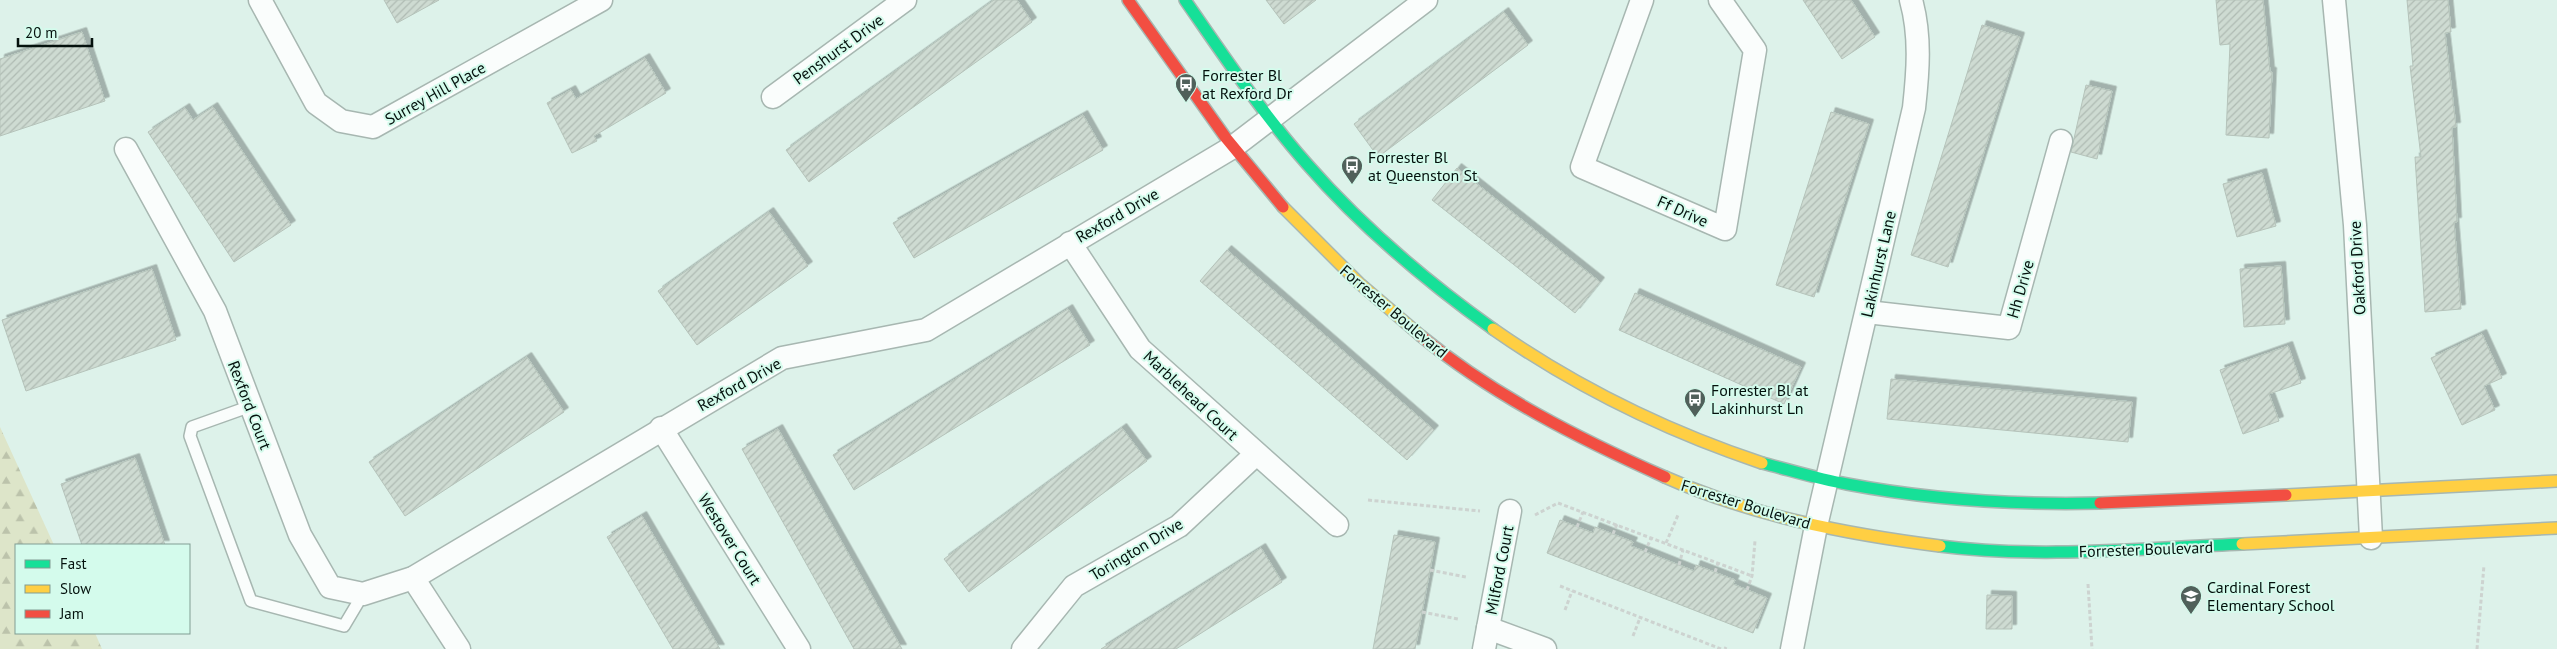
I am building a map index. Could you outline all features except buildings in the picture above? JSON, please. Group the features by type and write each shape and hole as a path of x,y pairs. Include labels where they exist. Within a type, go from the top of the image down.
{"street":[{"name":"Surrey Hill Place","path":"260,0 316,104 341,121 373,127 601,0"},
{"name":"Forrester Boulevard","path":"1128,0 1191,92 1290,216 1385,308 1442,353 1552,424 1622,460 1695,490 1816,526 1928,545 2031,552 2124,550 2557,528"},
{"path":"1185,0 1270,119 1325,184 1416,272 1469,315 1521,350 1576,383 1642,418 1711,446 1826,481 1934,498 2032,505 2085,505 2557,481"},
{"name":"Rexford Drive","path":"413,578 661,428 782,358 926,330 1233,147 1426,0"},
{"name":"Ff Drive","path":"1642,0 1582,167 1724,229 1756,50 1720,0"},
{"name":"Lakinhurst Lane","path":"1792,649 1826,481 1914,108 1918,74 1917,40 1911,0"},
{"name":"Oakford Drive","path":"2334,0 2355,225 2370,538"},
{"name":"Penshurst Drive","path":"773,97 903,1"},
{"name":"Hh Drive","path":"1867,312 2009,328 2061,141"},
{"name":"Rexford Court","path":"126,149 215,311 300,536 330,587 363,594 413,578"},
{"name":"Marblehead Court","path":"1070,243 1140,349 1337,525"},
{"name":"Westover Court","path":"661,428 799,649"},
{"name":"Torington Drive","path":"1023,649 1074,586 1179,526 1256,454"},
{"name":"Milford Court","path":"1510,511 1486,639 1545,649"},
{"path":"413,578 460,649"}],"lane":[{"path":"251,406 192,426 190,436 251,601 344,626 363,594"}],"path":[{"path":"1368,500 1480,511"},
{"path":"1535,515 1558,503 1752,576"},
{"path":"1577,527 1584,512"},
{"path":"1666,544 1678,515"},
{"path":"1613,534 1617,524"},
{"path":"1645,552 1651,538"},
{"path":"1747,590 1752,576 1755,541"},
{"path":"1679,565 1683,550"},
{"path":"1715,572 1718,563"},
{"path":"2478,649 2484,565"},
{"path":"1430,570 1466,577"},
{"path":"2088,584 2092,649"},
{"path":"1562,587 1640,618 1690,635 1706,644 1721,649"},
{"path":"1565,610 1572,591"},
{"path":"1422,612 1458,619"},
{"path":"1633,636 1640,618"},
{"path":"1704,649 1706,644"}],"green space":[{"path":"0,427 54,544 15,544 15,634 95,634 102,649 0,649"}],"traffic: fast":[{"path":"1185,0 1290,145 1328,187 1395,252 1443,292 1493,329"},
{"path":"1762,463 1836,482 1942,498 2036,503 2100,503"},
{"path":"1940,546 2015,552 2053,552 2242,544"}],"traffic: slow":[{"path":"1283,207 1359,283 1421,336"},
{"path":"1493,329 1557,370 1623,406 1691,437 1762,463"},
{"path":"1665,477 1731,503 1800,522 1870,536 1940,546"},
{"path":"2286,495 2557,481"},
{"path":"2242,544 2557,528"}],"traffic: jam":[{"path":"1128,0 1226,138 1283,207"},
{"path":"1421,336 1478,378 1539,415 1570,432 1665,477"},
{"path":"2100,503 2286,495"}],"place":[{"name":"Forrester Bl at Rexford Dr","path":"1186,103"},
{"name":"Forrester Bl at Queenston St","path":"1352,185"},
{"name":"Forrester Bl at Lakinhurst Ln","path":"1695,418"},
{"name":"Cardinal Forest Elementary School","path":"2191,615"}]}
